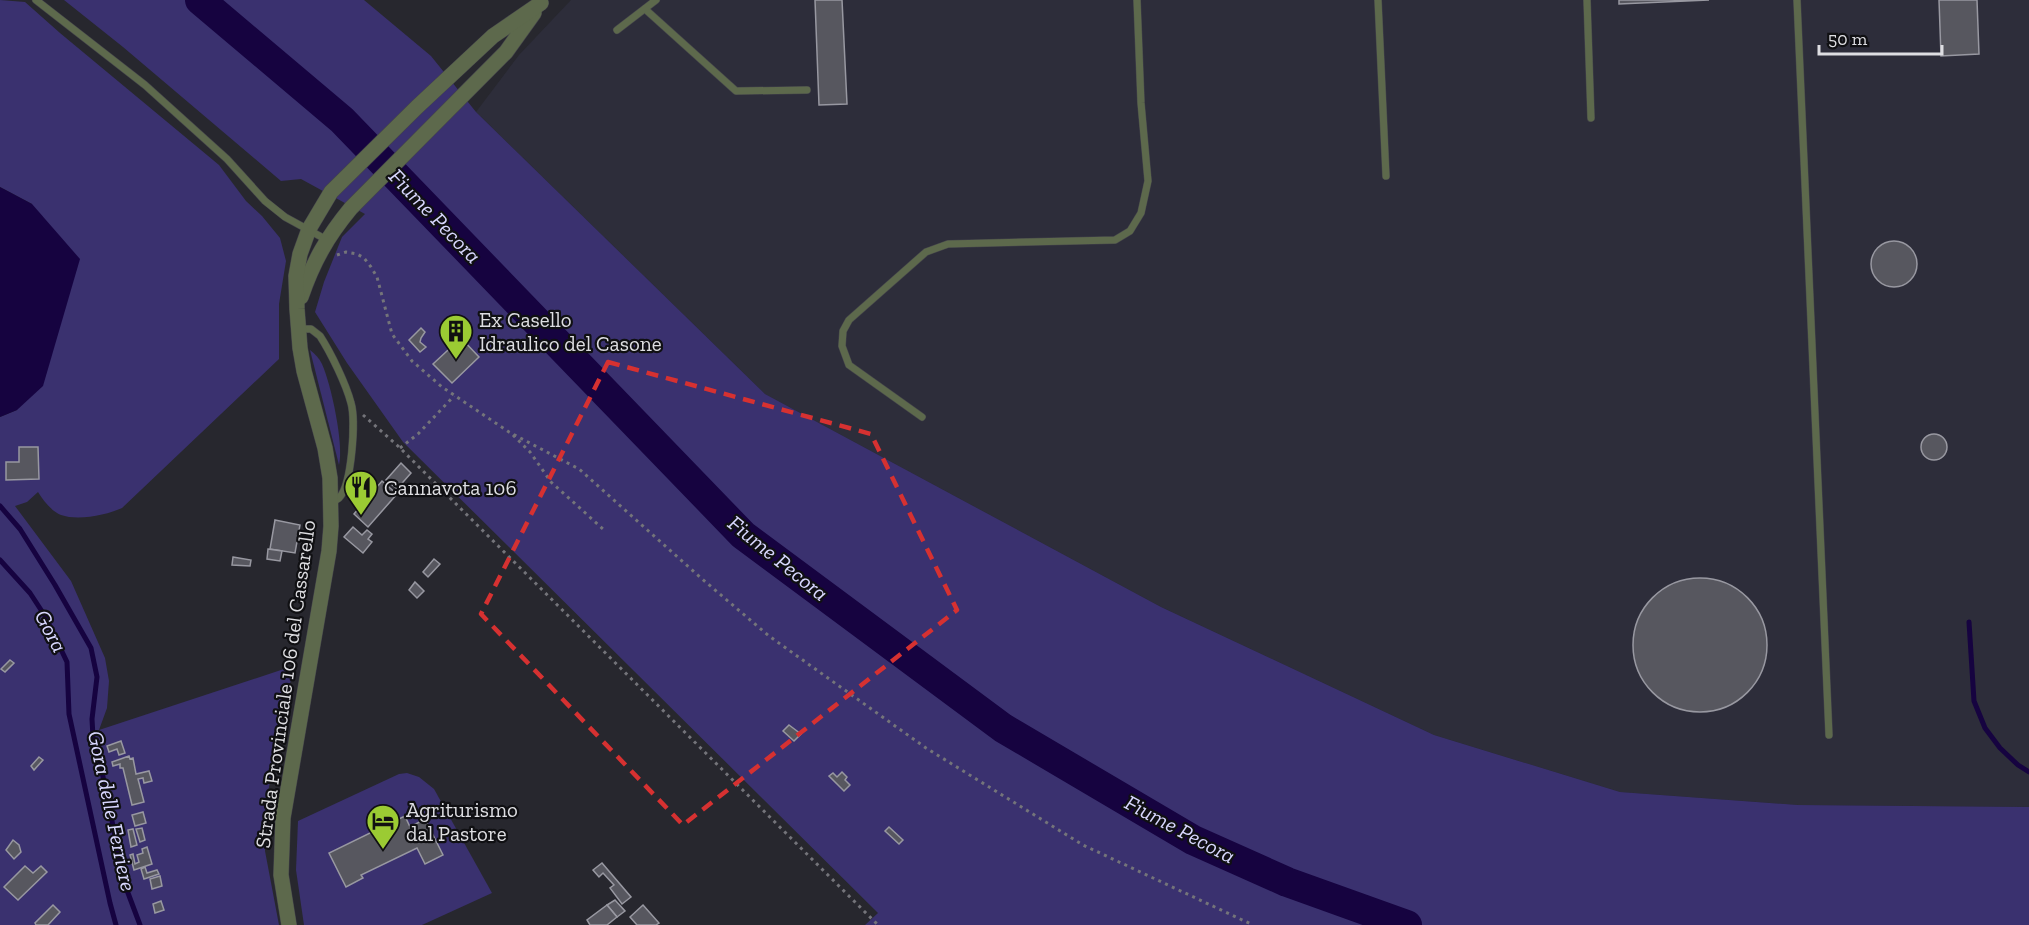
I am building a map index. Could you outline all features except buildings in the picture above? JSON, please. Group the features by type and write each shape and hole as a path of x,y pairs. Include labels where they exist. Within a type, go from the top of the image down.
{"street":[{"name":"Strada Provinciale 106 del Cassarello","path":"289,925 281,875 283,818 329,550 331,502 325,448 304,371 298,329 296,276 300,254 309,229 331,192 493,36 542,2"},
{"name":"Strada Provinciale 106 del Cassarello","path":"297,309 319,253 351,208 506,52 542,2"}],"lane":[{"path":"36,0 145,86 227,159 264,201 285,217 327,240"},
{"path":"617,30 656,0"},
{"path":"922,417 849,365 842,346 843,331 849,320 926,252 948,244 1115,240 1130,231 1141,213 1148,181 1141,103 1137,0"},
{"path":"1378,0 1386,176"},
{"path":"1587,0 1592,118"},
{"path":"1797,0 1829,735"},
{"path":"645,9 736,91 807,90"},
{"path":"298,329 311,329 320,336 351,402 352,453 347,480 339,498 331,502"}],"path":[{"path":"335,256 346,252 357,254 364,258 371,267 377,277 392,333 412,361 454,396 509,432 579,469 769,636 926,748 1083,844 1253,925"},
{"path":"400,448 418,434 454,396"},
{"path":"353,413 364,415 400,448 878,925"},
{"path":"509,432 530,452 551,482 603,529"}],"highlighted area":[{"path":"608,362 871,434 957,610 683,825 481,614"}],"shaded area":[{"path":"0,0 25,2 219,165 246,201 280,238 286,261 279,304 279,359 122,508 92,516 68,517 54,511 38,492 27,502 15,506 71,581 105,658 109,681 107,708 99,730 284,669 293,669 268,792 265,851 279,925 0,925 0,417 17,410 32,204 0,187"},
{"path":"64,0 364,0 431,56 476,112 765,394 1161,607 1434,735 1620,792 1798,805 2029,807 2029,925 865,925 878,913 403,442 347,363 315,312 342,237 365,214 301,179 281,181"},
{"path":"571,0 2029,0 2029,807 1798,805 1620,792 1434,735 1161,607 765,394 476,112 519,55"},
{"path":"0,187 32,204 80,259 43,386 17,410 0,417"},
{"path":"310,350 317,356 326,373 336,414 340,443 339,465"},
{"name":"Agriturismo dal Pastore","path":"407,773 419,777 434,789 492,893 422,925 304,925 296,870 298,821 399,774"}],"waterway":[{"name":"Fiume Pecora","path":"200,0 342,120 743,535 1003,728 1193,840 1287,882 1407,925"},
{"name":"Gora delle Ferriere","path":"0,506 20,529 91,648 97,677 92,719 93,737 125,885 140,925"},
{"name":"Gora","path":"0,560 30,593 45,616 67,662 69,714 116,925"},
{"path":"1969,622 1974,701 1985,728 2000,748 2029,772"}],"place":[{"name":"Ex Casello Idraulico del Casone","path":"456,360"},
{"name":"Cannavota 106","path":"361,516"},
{"name":"Agriturismo dal Pastore","path":"383,850"}]}
